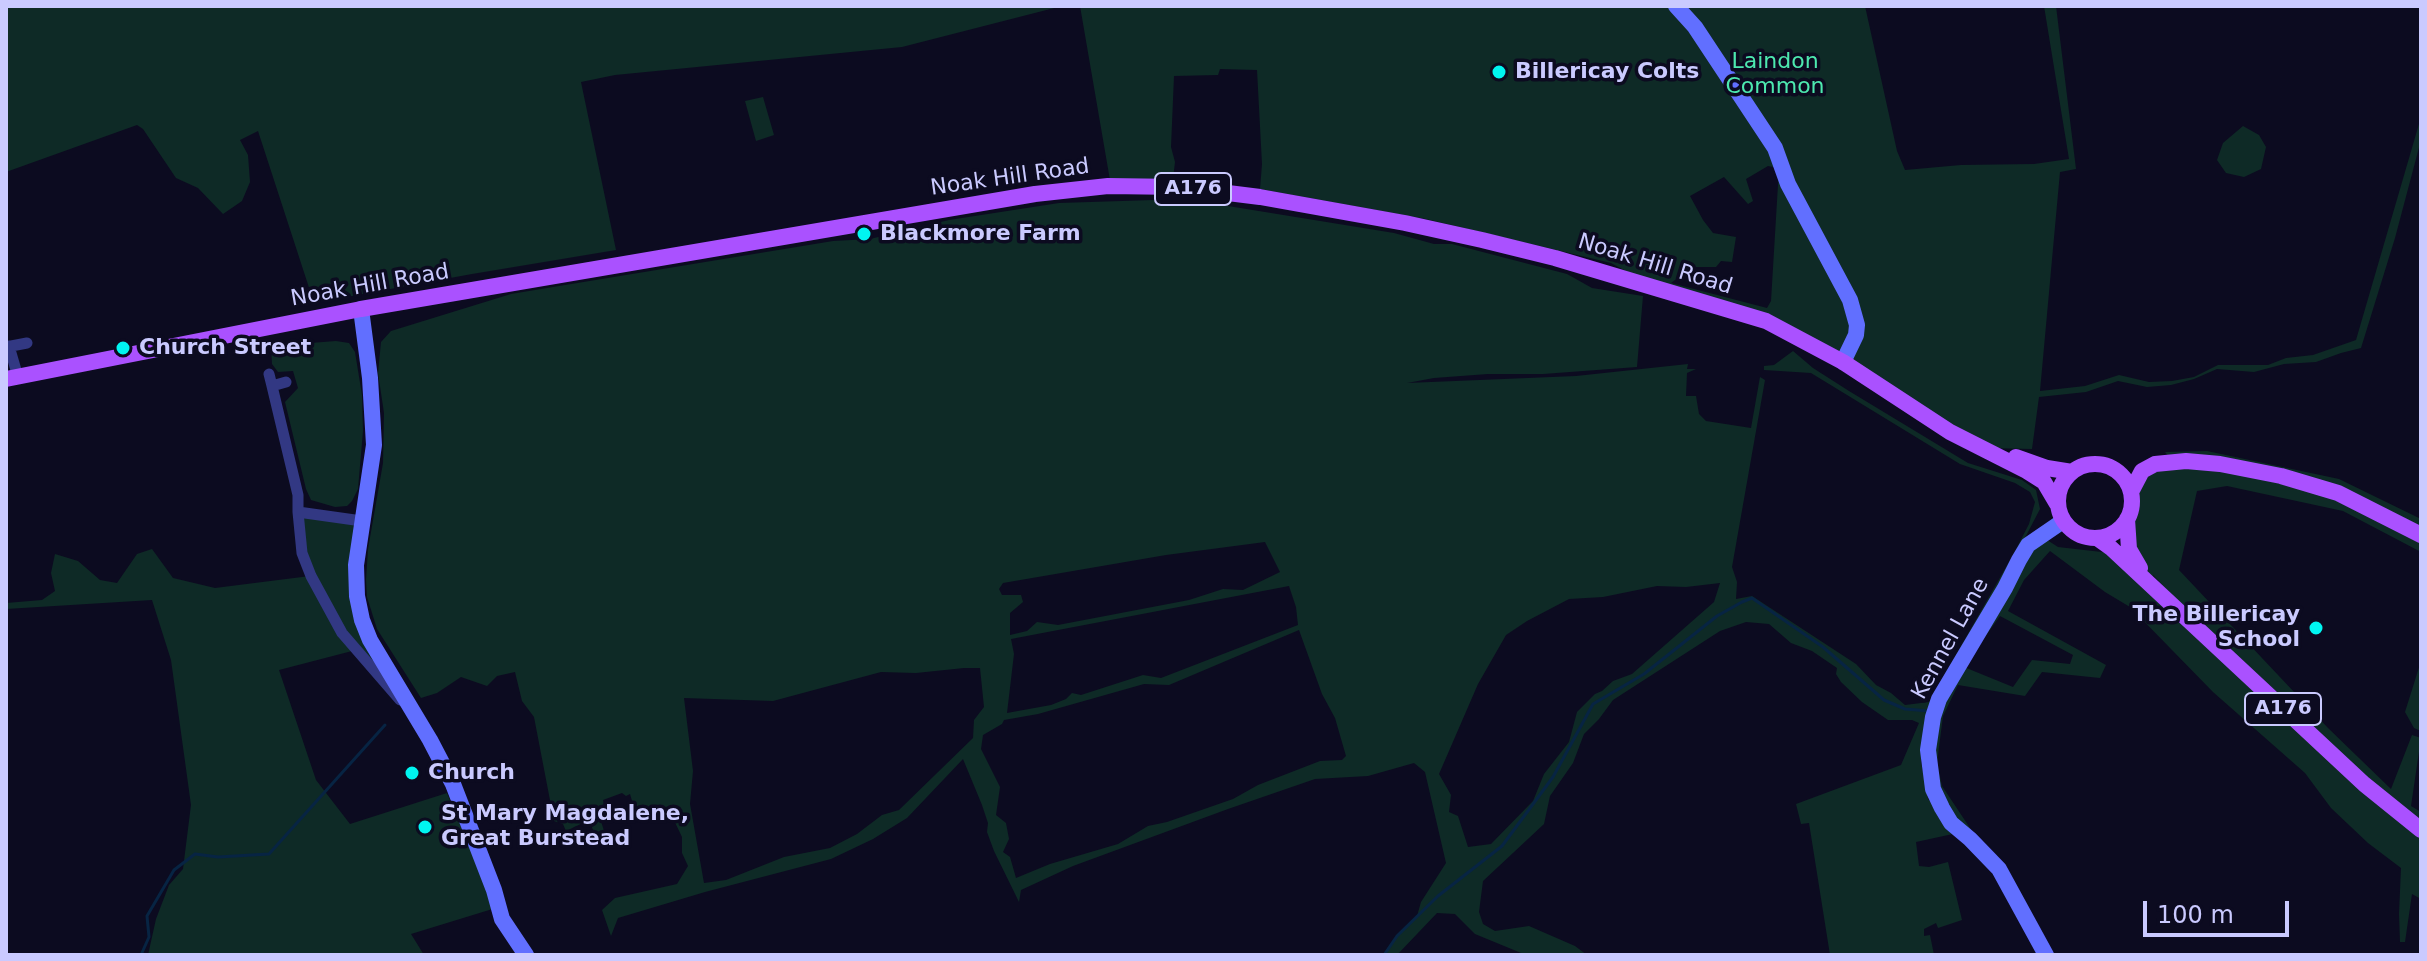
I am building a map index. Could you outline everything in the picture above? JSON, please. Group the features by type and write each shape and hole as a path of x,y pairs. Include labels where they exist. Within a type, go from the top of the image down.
{"main road":[{"name":"Noak Hill Road","path":"12,378 361,309 1035,194 1108,186 1172,187 1238,194 1405,223 1555,258 1766,321 1843,362 1950,432 2025,470 2044,482 2057,504"},
{"name":"Noak Hill Road","path":"1984,448 2047,468 2072,472"},
{"path":"2131,492 2123,478 2103,465 2086,465 2072,472 2061,486 2057,504 2063,521 2079,535 2097,538 2114,533 2127,519 2131,492 2142,471 2155,464 2186,461 2281,476 2338,493 2421,535"},
{"name":"A176","path":"2127,519 2129,549 2149,583"},
{"name":"A176","path":"2097,538 2364,784 2421,830"}],"street":[{"path":"1676,6 1695,27 1760,121 1775,148 1788,184 1850,300 1857,325 1856,335 1843,362"},
{"path":"361,309 374,445 356,565 362,620 370,640 453,784 502,919 526,955"},
{"path":"12,378 7,347 27,343"},
{"path":"286,382 271,380 298,495 302,553 342,633 408,710 414,713"},
{"path":"298,512 362,521"},
{"name":"Kennel Lane","path":"2046,955 1999,869 1951,823 1942,808 1933,789 1928,750 1939,699 2024,553 2035,540 2063,521"}],"green space":[{"path":"6,6 1062,6 902,47 615,75 581,82 616,250 314,303 258,131 240,140 248,155 250,182 242,201 223,214 198,188 176,178 143,129 137,125 6,172"},
{"name":"Laindon Common","path":"1080,6 1865,6 1897,151 1905,170 2034,164 2069,159 2044,6 2056,6 2076,169 2060,172 2040,391 2085,386 2119,375 2149,382 2172,381 2194,377 2218,365 2268,365 2286,358 2313,355 2356,340 2421,117 2421,140 2361,348 2316,362 2284,364 2254,372 2217,369 2194,379 2171,385 2147,387 2118,381 2086,392 2039,397 2032,449 1984,448 1808,342 1635,276 1611,263 1426,219 1260,189 1262,164 1257,70 1220,69 1218,75 1174,76 1171,147 1175,162 1172,187 1111,186","holes":["1768,166 1779,168 1771,301 1767,308 1671,283 1692,267 1716,267 1721,261 1732,262 1736,237 1713,233 1690,196 1724,177 1748,204 1753,201 1746,179"]},
{"path":"763,97 774,135 756,141 745,101"},
{"path":"2243,126 2259,135 2266,147 2261,169 2244,177 2226,173 2217,160 2223,143"},
{"path":"1185,199 1394,233 1434,244 1452,244 1567,274 1592,288 1643,296 1637,367 1543,374 1488,374 1407,383 1576,376 1688,364 1687,369 1696,369 1687,373 1686,396 1696,396 1699,414 1706,421 1751,428 1760,377 1765,380 1732,567 1737,582 1736,599 1752,596 1856,664 1876,685 1905,705 1929,702 2014,553 2029,524 2035,502 2030,492 2015,483 1960,464 1811,373 1764,370 1764,366 1774,365 1793,351 1813,368 1968,463 2022,480 2036,490 2040,509 1927,726 1921,762 1928,799 1962,832 1916,842 1919,866 1948,862 1962,920 1938,928 1936,923 1924,929 1924,936 1930,935 1934,955 1830,955 1809,823 1801,824 1796,804 1901,765 1919,723 1888,720 1841,682 1836,674 1837,668 1812,651 1791,643 1769,624 1746,622 1720,631 1613,700 1584,734 1573,763 1550,796 1544,824 1483,881 1479,912 1483,924 1495,931 1529,926 1575,946 1587,955 1526,955 1475,934 1455,914 1437,913 1397,955 1384,955 1417,916 1421,902 1446,863 1425,772 1414,763 1368,776 1315,779 1228,809 1073,866 1021,890 1019,902 994,851 982,805 963,759 907,818 873,839 831,859 618,918 611,936 602,910 615,898 677,884 688,866 682,853 682,837 670,812 643,820 642,808 635,811 630,794 626,796 622,793 603,800 604,806 597,808 604,831 595,835 589,820 566,831 563,824 554,821 534,717 522,701 515,672 497,676 487,686 461,677 437,693 421,698 377,629 367,597 366,580 368,549 383,463 384,413 378,373 381,342 391,331 511,294 833,241 870,239 949,220 1059,203","holes":["1265,542 1280,572 1243,590 1223,589 1189,600 1058,625 1037,622 1027,631 1010,635 1010,613 1023,602 1021,595 1002,595 999,589 1003,583 1166,555","1720,583 1714,602 1632,674 1613,681 1577,712 1569,742 1544,774 1533,801 1491,844 1468,847 1458,816 1449,812 1451,795 1439,774 1478,684 1506,635 1569,599 1603,597 1657,586","1289,586 1298,625 1161,678 1143,675 1081,695 1072,693 1051,705 1007,713 1014,654 1011,639","1299,630 1322,694 1335,718 1346,756 1342,760 1320,761 1258,785 1233,799 1148,826 1118,844 1050,864 1016,878 1010,857 1003,852 1009,839 1006,823 996,815 1000,787 981,749 983,735 1004,720 1038,714 1144,684 1169,685","980,668 984,707 974,720 973,738 899,810 882,815 857,834 830,848 784,857 726,880 704,883 690,804 693,771 684,698 773,701 881,672 916,673"]},
{"path":"336,341 349,343 355,352 362,395 363,431 358,489 347,506 335,507 311,500 306,489 285,402 298,388 293,371 278,372 272,364 271,346"},
{"path":"2207,451 2339,479 2421,519 2421,552 2343,511 2227,486 2197,491 2179,570 2328,728 2391,789 2412,735 2421,738 2411,806 2421,812 2421,825 2369,784 2195,619 2153,575 2149,583 2324,747 2421,830 2421,899 2412,894 2405,942 2400,942 2401,868 2368,843 2331,808 2305,773 2213,692 2130,607 2050,551 2024,580 2008,611 2106,665 2100,678 2042,672 2025,696 1958,685 1943,716 1937,763 1942,786 1974,834 2004,866 2054,955 2046,955 1999,869 1944,808 1933,789 1928,765 1929,734 1939,699 1959,665 2013,687 2032,660 2070,664 2073,655 2000,616 1982,641 1976,637 2028,545 2041,536 2058,547 2119,554 2147,580 2129,549 2127,519 2136,479 2147,467 2172,461 2165,452","holes":["2173,462 2241,467 2313,485 2361,503 2416,533 2339,499 2215,466 2178,467"]},
{"path":"298,512 362,521 357,596 414,713 352,651 279,670 316,780 350,824 447,793 489,893 499,907 411,934 424,955 148,955 156,919 169,885 183,869 191,805 171,660 152,600 6,609 6,603 42,600 55,591 51,573 55,554 78,561 100,580 117,583 137,554 152,549 173,578 215,588 310,576"},
{"path":"2421,661 2421,731 2414,728 2405,712"}],"waterway":[{"path":"1384,955 1397,936 1438,896 1502,846 1553,777 1593,704 1644,674 1717,616 1742,602 1752,598 1823,647 1884,700 1905,709 1929,711"},
{"path":"141,955 149,937 147,916 174,870 195,854 218,857 269,854 385,725"}],"place":[{"name":"Billericay Colts","path":"1499,72"},
{"name":"Blackmore Farm","path":"864,234"},
{"name":"Church Street","path":"123,348"},
{"name":"The Billericay School","path":"2316,628"},
{"name":"Church","path":"412,773"},
{"name":"St Mary Magdalene, Great Burstead","path":"425,827"}]}
